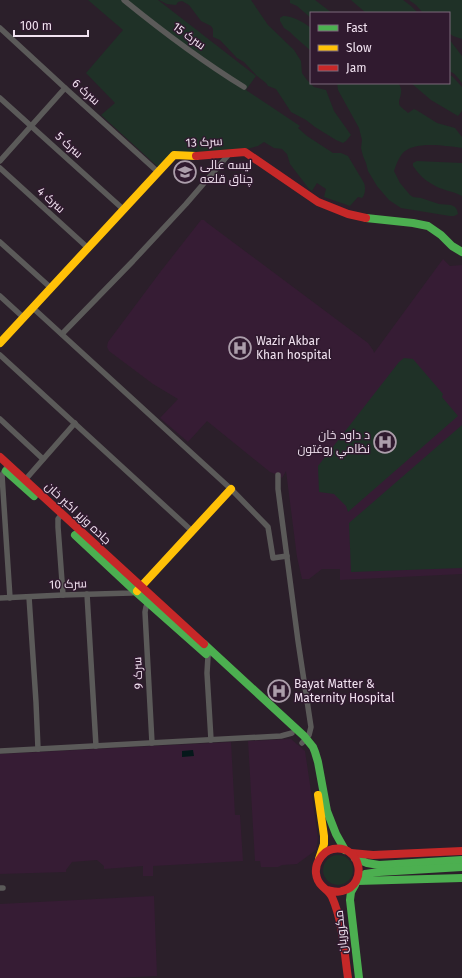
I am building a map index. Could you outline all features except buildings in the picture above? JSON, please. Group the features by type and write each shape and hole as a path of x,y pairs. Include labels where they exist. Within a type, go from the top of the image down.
{"main road":[{"name":"سرک 13","path":"0,343 174,155 189,156 245,152 318,202 348,214 428,226 441,235 452,246 462,252"},
{"name":"جاده وزیر اکبر خان","path":"0,457 4,467 25,480 60,517"},
{"path":"4,467 210,653 304,741 312,756 324,844 317,864 316,876 322,886 331,893 336,907 348,978"},
{"path":"139,589 231,489"},
{"path":"210,653 292,733 313,747 318,762 327,811 336,834 358,864 360,870 357,881"},
{"path":"319,859 324,853 338,848 367,864 379,865 462,860"},
{"path":"351,854 373,855 462,851"},
{"path":"327,890 342,892 349,889 365,874 462,867"},
{"path":"357,881 462,878"},
{"name":"مکروریان","path":"357,881 351,892 350,900 359,978"}],"street":[{"name":"سرک 15","path":"124,0 161,30 244,87"},
{"name":"سرک 6","path":"0,28 158,172"},
{"path":"0,162 65,88"},
{"name":"سرک 5","path":"0,98 124,209"},
{"path":"62,334 149,244 230,153"},
{"name":"سرک 4","path":"0,168 88,248"},
{"path":"0,242 51,288"},
{"path":"0,296 24,318"},
{"path":"33,308 231,489 268,527 273,558 287,556"},
{"path":"0,356 192,531"},
{"path":"0,419 43,459"},
{"path":"25,480 75,424"},
{"path":"4,467 2,475 10,598"},
{"path":"278,475 278,489 311,727 309,735 304,741"},
{"path":"60,517 58,527 63,595"},
{"name":"سرک 10","path":"0,598 131,593 139,589"},
{"path":"87,594 96,746"},
{"path":"29,597 38,749"},
{"name":"سرک 9","path":"150,599 145,612 152,743"},
{"path":"210,653 207,673 212,740"},
{"path":"0,751 280,736 292,733"}],"shaded area":[{"path":"201,220 204,220 368,343 374,353 443,259 450,266 462,265 462,574 340,580 340,569 322,569 309,579 302,579 297,557 286,471 282,478 270,472 207,421 188,442 160,418 178,399 153,384 109,351 107,347 108,342"},
{"path":"291,739 305,751 318,838 316,850 297,864 282,865 278,867 261,867 260,861 255,861 248,741"},
{"path":"231,742 235,815 240,815 243,861 153,866 153,876 143,876 143,866 104,869 104,866 97,860 72,862 66,872 0,874 0,754"},
{"path":"193,750 194,756 182,757 182,751"},
{"path":"154,896 157,976 115,978 0,978 0,904"}],"green space":[{"path":"88,0 158,0 256,76 246,90 300,126 298,128 307,136 333,153 341,153 348,156 364,183 365,189 363,197 358,197 350,206 324,197 326,189 317,183 312,191 290,164 287,154 282,149 274,148 264,142 258,146 247,149 185,153 158,167 101,115 115,103 86,73 123,30"},
{"path":"159,0 251,0 268,25 294,50 301,61 302,73 310,84 314,87 326,90 334,111 351,135 343,143 291,112 276,89 268,86 244,62 237,58 220,40 213,37 213,29 211,26 201,21 189,5 182,1 178,2 176,5 167,4"},
{"path":"290,0 315,0 331,12 310,12 310,17 297,6 290,3"},
{"path":"351,0 403,0 417,12 365,12"},
{"path":"409,0 462,0 462,39 450,34 450,12 422,12"},
{"path":"283,16 290,17 310,27 310,50 284,28 280,18"},
{"path":"450,40 462,56 462,83 455,74 451,72"},
{"path":"450,75 462,87 462,111 458,116 431,100 412,84 450,84"},
{"path":"337,84 398,84 401,90 399,103 400,106 408,113 414,109 437,123 455,128 462,137 462,148 430,145 414,147 402,154 394,171 400,183 410,195 439,204 451,205 455,207 458,214 450,216 401,208 389,200 377,186 368,171 361,148 362,140 359,128 338,90"},
{"path":"417,161 462,163 462,196 439,188 426,180 413,166 413,163"},
{"path":"404,358 413,359 443,394 442,397 458,416 348,512 346,506 334,494 319,492 318,466 399,362"},
{"path":"462,425 462,568 351,572 349,523"},
{"path":"338,855 344,856 352,864 352,876 344,884 338,885 332,884 324,876 323,870 324,864 332,856"}],"traffic: fast":[{"path":"366,218 428,226 441,235 452,246 462,252"},
{"path":"6,471 34,496"},
{"path":"75,535 206,654"},
{"path":"204,644 304,736 313,747 318,762 327,811 336,834 345,850"},
{"path":"355,858 367,863 379,865 462,860"},
{"path":"359,877 365,874 379,872 462,867"},
{"path":"357,881 462,878"},
{"path":"355,885 351,892 350,900 359,978"}],"traffic: slow":[{"path":"0,343 174,155 196,156"},
{"path":"137,591 231,489"},
{"path":"318,795 324,836 324,844 319,859"}],"traffic: jam":[{"path":"196,156 245,152 318,202 348,214 366,218"},
{"path":"0,457 204,644"},
{"path":"327,890 340,892 351,887 356,881 358,866 350,853 343,849 333,849 325,853 317,863 316,870 318,880 332,897 339,916 348,978"},
{"path":"351,853 373,855 462,851"}],"place":[{"name":"لیسه عالی چناق قلعه","path":"185,172"},
{"name":"Wazir Akbar Khan hospital","path":"240,348"},
{"name":"د داود خان نظامي روغتون","path":"385,442"},
{"name":"Bayat Matter & Maternity Hospital","path":"279,691"}]}
